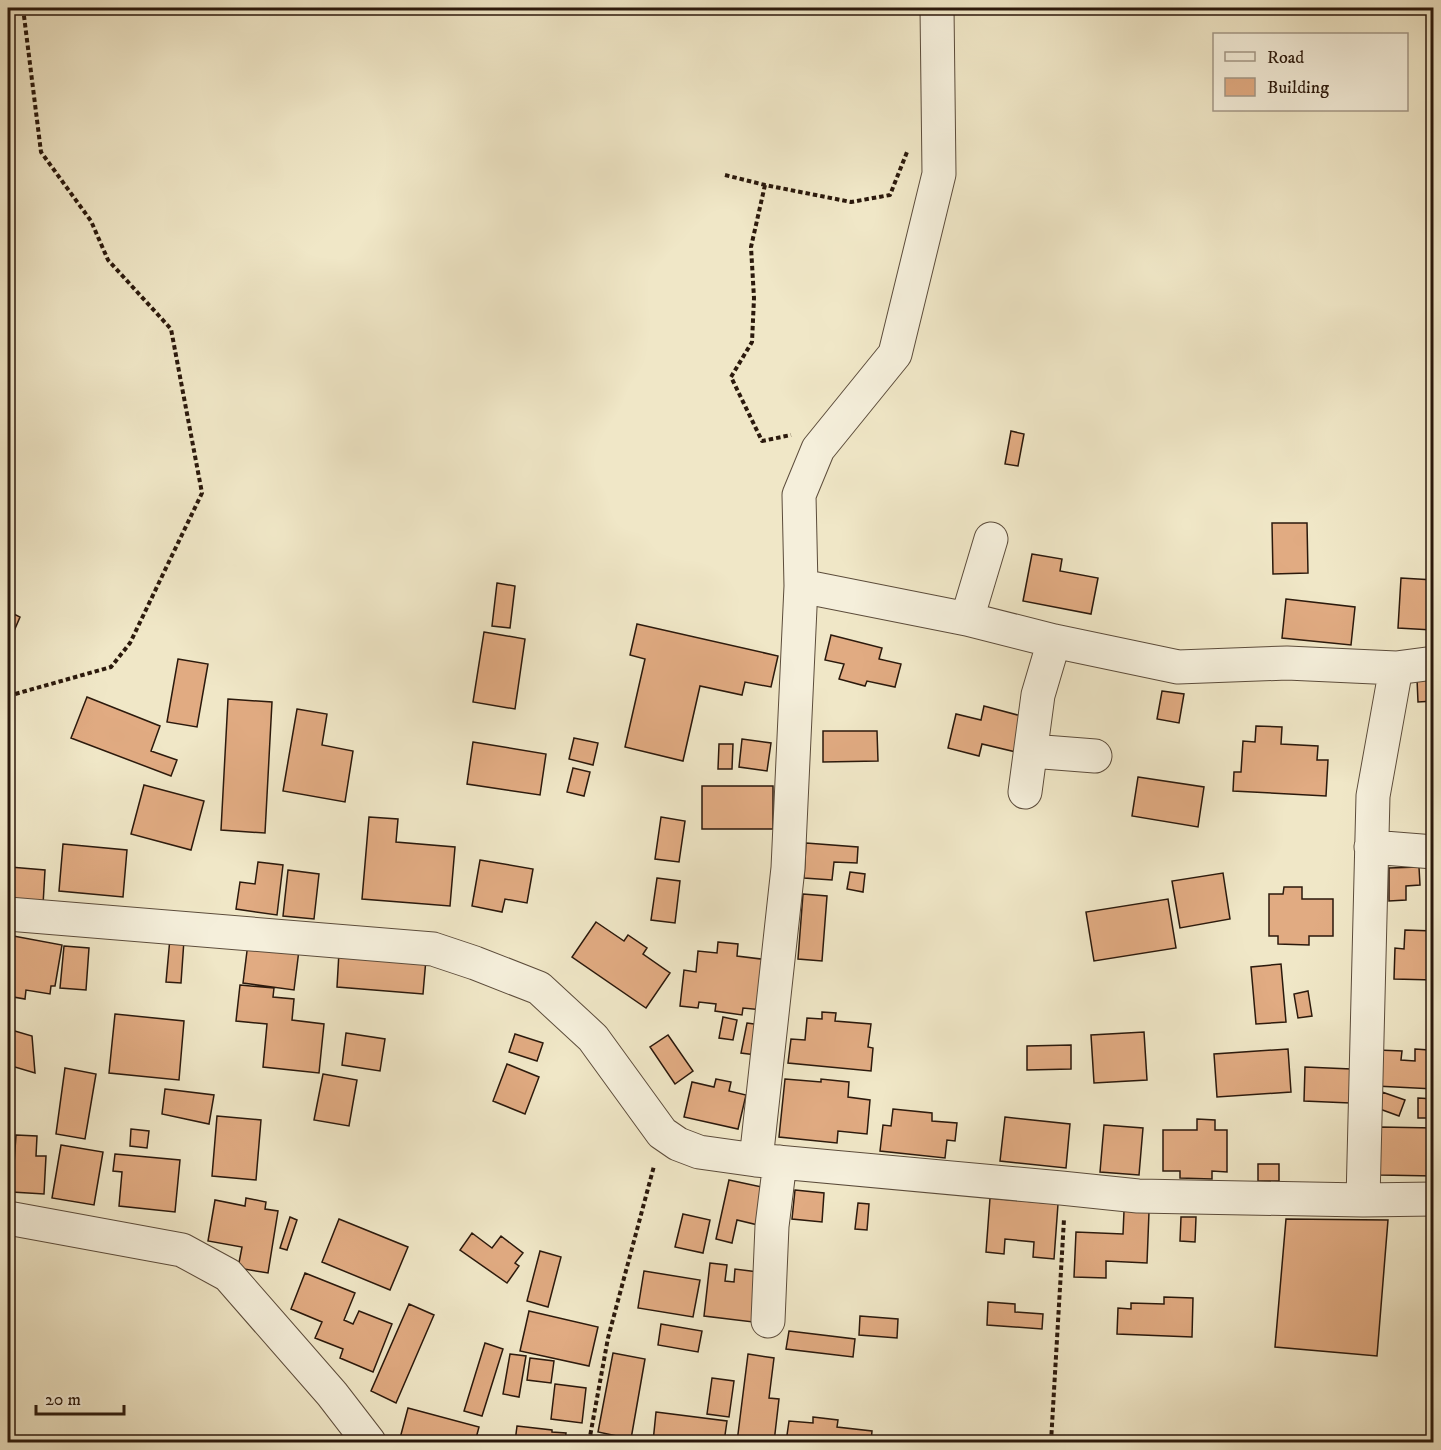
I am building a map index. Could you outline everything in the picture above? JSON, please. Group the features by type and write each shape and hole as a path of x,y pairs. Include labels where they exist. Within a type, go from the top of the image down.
{"street":[{"path":"768,1321 772,1226 768,1161 788,868 801,586 800,495 818,449 895,354 939,174 937,8"},
{"path":"967,619 991,539"},
{"path":"801,586 967,619 1054,641 1178,667 1287,663 1396,668 1434,663"},
{"path":"1025,792 1038,695 1054,641"},
{"path":"1363,1200 1373,796 1396,668"},
{"path":"1031,751 1095,756"},
{"path":"1371,848 1434,852"},
{"path":"8,914 433,949 475,963 539,988 593,1038 662,1133 678,1144 699,1152 768,1161 1138,1196 1434,1199"},
{"path":"8,1218 182,1250 228,1275 333,1394 369,1443"}],"path":[{"path":"8,696 111,667 130,643 202,493 171,329 108,260 91,221 41,152 23,8"},
{"path":"725,175 851,202 890,195 904,157 910,148"},
{"path":"765,185 751,247 754,297 752,342 731,377 762,441 838,425"},
{"path":"589,1443 608,1338 662,1133"},
{"path":"1051,1443 1066,1188"}],"building":[{"path":"1011,431 1024,434 1018,466 1005,464"},
{"path":"1272,523 1307,523 1308,573 1273,574"},
{"path":"1032,554 1062,559 1060,571 1098,578 1091,614 1023,601"},
{"path":"1401,578 1434,580 1432,630 1398,628"},
{"path":"497,583 515,586 510,628 492,626"},
{"path":"1286,599 1355,607 1351,645 1282,638"},
{"path":"8,611 20,617 8,645"},
{"path":"637,624 778,656 771,687 745,682 742,695 700,686 683,761 625,747 645,659 630,655"},
{"path":"484,632 525,639 515,709 473,702"},
{"path":"831,635 882,648 879,659 901,664 895,687 867,681 865,686 839,679 844,664 825,660"},
{"path":"178,659 208,664 197,727 167,722"},
{"path":"1434,678 1434,701 1418,702 1417,679"},
{"path":"1162,691 1184,694 1179,723 1157,719"},
{"path":"87,697 160,726 151,751 177,760 171,776 71,738"},
{"path":"228,699 272,702 265,833 221,830"},
{"path":"984,706 1025,717 1016,752 982,744 979,756 948,748 956,714 981,720"},
{"path":"297,709 327,714 322,745 353,751 345,802 283,791"},
{"path":"1256,726 1282,727 1281,744 1318,746 1317,760 1328,760 1326,796 1233,791 1234,772 1241,772 1243,741 1255,742"},
{"path":"823,731 877,731 878,761 823,762"},
{"path":"574,738 598,743 593,765 569,759"},
{"path":"742,739 771,743 767,771 739,767"},
{"path":"473,742 546,754 540,795 467,784"},
{"path":"719,744 733,744 732,769 718,769"},
{"path":"573,768 590,772 584,796 567,792"},
{"path":"1138,777 1204,787 1198,827 1132,816"},
{"path":"144,785 204,801 191,850 131,834"},
{"path":"702,786 773,786 773,829 702,829"},
{"path":"369,817 398,819 396,842 455,847 450,906 362,899"},
{"path":"661,817 685,821 679,862 655,859"},
{"path":"806,843 858,847 857,863 834,862 832,880 804,878"},
{"path":"63,844 127,850 123,897 59,891"},
{"path":"480,860 533,869 527,903 505,899 502,912 472,906"},
{"path":"258,862 283,865 277,915 236,909 240,882 255,884"},
{"path":"10,867 45,870 43,905 8,903"},
{"path":"1419,867 1420,885 1406,886 1406,900 1389,901 1389,868"},
{"path":"288,870 319,874 314,919 283,916"},
{"path":"850,872 865,874 863,892 847,889"},
{"path":"1223,873 1230,919 1180,928 1172,881"},
{"path":"657,878 680,881 675,923 651,920"},
{"path":"1284,887 1302,887 1302,899 1333,899 1333,936 1309,936 1309,945 1278,944 1278,936 1269,936 1269,894 1283,894"},
{"path":"803,894 827,896 822,961 798,959"},
{"path":"1168,899 1176,948 1094,961 1086,912"},
{"path":"596,922 624,941 628,935 647,948 643,954 670,973 646,1008 572,957"},
{"path":"1405,930 1434,931 1434,980 1394,979 1395,948 1404,949"},
{"path":"8,935 62,945 55,986 51,986 50,994 26,990 25,999 8,996"},
{"path":"170,938 184,940 181,983 166,982"},
{"path":"718,942 738,944 737,956 769,960 763,1010 743,1008 742,1015 715,1011 716,1004 699,1002 698,1008 680,1006 684,970 696,972 698,951 717,953"},
{"path":"248,943 299,950 294,990 243,983"},
{"path":"64,946 89,948 86,990 60,988"},
{"path":"339,952 426,959 423,994 337,987"},
{"path":"1281,964 1286,1022 1256,1024 1251,967"},
{"path":"240,985 274,988 273,997 294,999 292,1020 324,1024 319,1073 263,1067 267,1024 236,1021"},
{"path":"1308,991 1312,1016 1298,1018 1294,994"},
{"path":"822,1012 836,1013 835,1021 871,1024 868,1047 873,1048 871,1071 788,1063 791,1039 805,1040 807,1018 822,1019"},
{"path":"115,1014 184,1021 179,1080 109,1073"},
{"path":"723,1017 737,1020 733,1040 719,1038"},
{"path":"747,1023 761,1025 756,1055 741,1053"},
{"path":"8,1029 32,1036 35,1073 8,1065"},
{"path":"1144,1032 1147,1080 1094,1083 1091,1035"},
{"path":"346,1033 385,1039 380,1071 342,1065"},
{"path":"515,1034 543,1043 537,1061 509,1052"},
{"path":"668,1035 693,1071 675,1084 650,1047"},
{"path":"1071,1045 1071,1069 1027,1070 1027,1046"},
{"path":"1288,1049 1291,1092 1217,1097 1214,1054"},
{"path":"1415,1049 1429,1050 1429,1061 1434,1061 1434,1089 1376,1086 1378,1050 1402,1051 1401,1060 1415,1061"},
{"path":"507,1064 539,1077 525,1114 493,1101"},
{"path":"1305,1067 1351,1069 1350,1103 1304,1101"},
{"path":"65,1068 96,1074 85,1139 56,1134"},
{"path":"323,1074 357,1080 349,1126 314,1120"},
{"path":"716,1079 731,1082 729,1091 746,1095 738,1129 684,1117 692,1082 714,1087"},
{"path":"785,1079 849,1082 848,1097 870,1100 867,1134 838,1131 837,1143 779,1137"},
{"path":"165,1089 214,1095 209,1124 162,1114"},
{"path":"1382,1092 1405,1100 1399,1116 1377,1108"},
{"path":"1418,1098 1434,1099 1434,1118 1418,1118"},
{"path":"893,1109 932,1113 932,1121 957,1123 955,1141 947,1140 945,1158 880,1151 883,1125 891,1126"},
{"path":"217,1116 261,1120 256,1180 212,1176"},
{"path":"1005,1117 1070,1124 1066,1168 1000,1161"},
{"path":"1197,1119 1215,1120 1215,1130 1227,1130 1227,1172 1212,1171 1212,1179 1180,1178 1180,1171 1163,1171 1163,1130 1197,1130"},
{"path":"1104,1125 1143,1128 1139,1175 1100,1172"},
{"path":"1380,1127 1434,1128 1434,1176 1380,1175"},
{"path":"131,1129 149,1131 147,1148 130,1146"},
{"path":"16,1135 37,1136 36,1156 46,1156 44,1194 12,1192"},
{"path":"61,1145 103,1152 94,1205 52,1198"},
{"path":"115,1154 180,1160 175,1212 119,1206 122,1172 113,1171"},
{"path":"1258,1164 1279,1164 1279,1181 1258,1181"},
{"path":"729,1180 766,1188 758,1225 737,1220 732,1243 716,1239"},
{"path":"795,1190 824,1193 822,1222 792,1219"},
{"path":"246,1198 266,1202 265,1209 278,1211 268,1273 238,1268 242,1247 208,1241 215,1200 245,1206"},
{"path":"990,1198 1058,1204 1054,1259 1033,1257 1034,1242 1005,1239 1004,1254 986,1252"},
{"path":"858,1203 869,1204 867,1230 855,1229"},
{"path":"1124,1211 1149,1212 1147,1263 1106,1261 1106,1278 1074,1277 1076,1232 1123,1234"},
{"path":"683,1214 710,1220 703,1253 675,1247"},
{"path":"290,1217 297,1220 287,1250 280,1248"},
{"path":"1181,1217 1196,1217 1195,1242 1180,1241"},
{"path":"339,1219 408,1247 390,1290 322,1262"},
{"path":"1286,1219 1388,1220 1377,1356 1275,1347"},
{"path":"472,1233 492,1248 501,1236 523,1253 515,1263 519,1266 507,1283 460,1250"},
{"path":"540,1251 561,1257 548,1307 527,1301"},
{"path":"710,1263 727,1265 725,1281 734,1282 735,1269 758,1272 753,1322 704,1316"},
{"path":"644,1271 700,1280 693,1317 638,1308"},
{"path":"305,1273 355,1293 344,1320 353,1324 359,1311 392,1324 373,1372 340,1358 343,1349 315,1338 322,1322 291,1309"},
{"path":"1164,1297 1193,1298 1192,1337 1117,1334 1118,1308 1131,1309 1131,1303 1164,1304"},
{"path":"988,1302 1015,1304 1015,1312 1043,1314 1042,1329 987,1325"},
{"path":"409,1304 434,1315 396,1403 371,1391"},
{"path":"529,1311 598,1327 589,1366 520,1351"},
{"path":"860,1316 898,1319 897,1338 859,1335"},
{"path":"661,1324 702,1331 698,1352 658,1345"},
{"path":"789,1331 855,1339 853,1357 786,1349"},
{"path":"485,1343 503,1349 482,1416 464,1411"},
{"path":"613,1353 645,1359 631,1439 598,1432"},
{"path":"510,1354 526,1356 519,1397 503,1394"},
{"path":"748,1354 774,1358 769,1398 779,1399 774,1442 737,1442"},
{"path":"530,1358 554,1361 551,1383 527,1380"},
{"path":"712,1378 734,1381 729,1417 707,1414"},
{"path":"555,1384 586,1388 582,1423 551,1419"},
{"path":"408,1408 479,1427 475,1442 399,1442"},
{"path":"656,1412 727,1421 724,1442 653,1442"},
{"path":"813,1417 838,1420 837,1427 872,1431 871,1442 786,1442 789,1421 813,1423"},
{"path":"517,1426 566,1433 565,1442 515,1442"}]}
